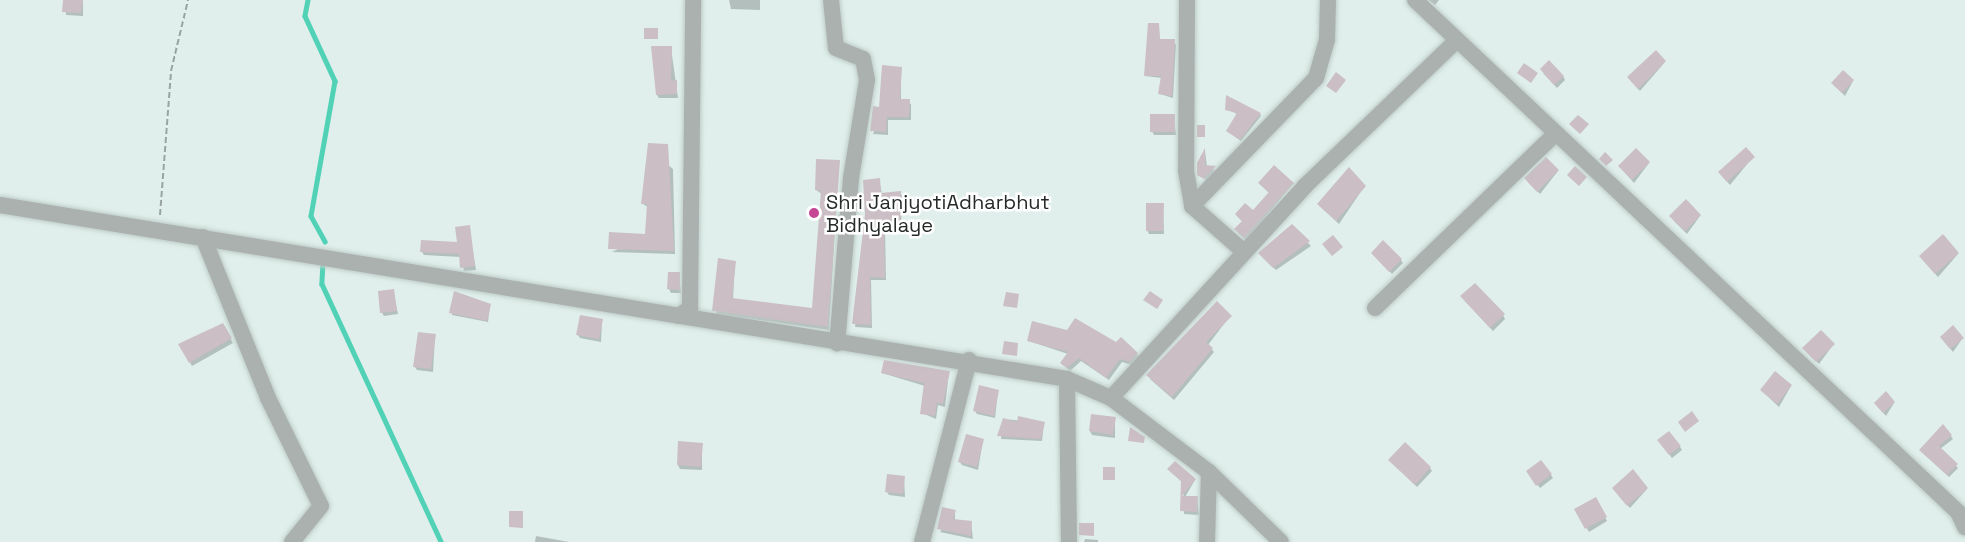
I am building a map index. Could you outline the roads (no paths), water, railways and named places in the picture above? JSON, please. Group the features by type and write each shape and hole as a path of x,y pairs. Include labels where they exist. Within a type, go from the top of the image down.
{"street":[{"path":"679,316 690,308 693,0"},
{"path":"831,0 836,48 863,59 867,80 851,178 837,343"},
{"path":"1187,0 1186,171 1192,206 1243,251"},
{"path":"1192,206 1316,78 1327,40 1328,0"},
{"path":"1415,0 1962,518"},
{"path":"1111,398 1243,251 1456,40"},
{"path":"1375,308 1555,134"},
{"path":"0,205 837,343 969,360 1067,379 1111,398 1209,472 1281,542"},
{"path":"202,237 268,399 321,506 292,542"},
{"path":"922,542 969,360"},
{"path":"1067,379 1069,542"},
{"path":"1207,542 1209,472"}],"waterway":[{"path":"308,0 305,16 335,81 311,216 325,241"},
{"path":"323,262 322,284 441,542"}],"place":[{"name":"Shri JanjyotiAdharbhut Bidhyalaye","path":"814,213"}]}
